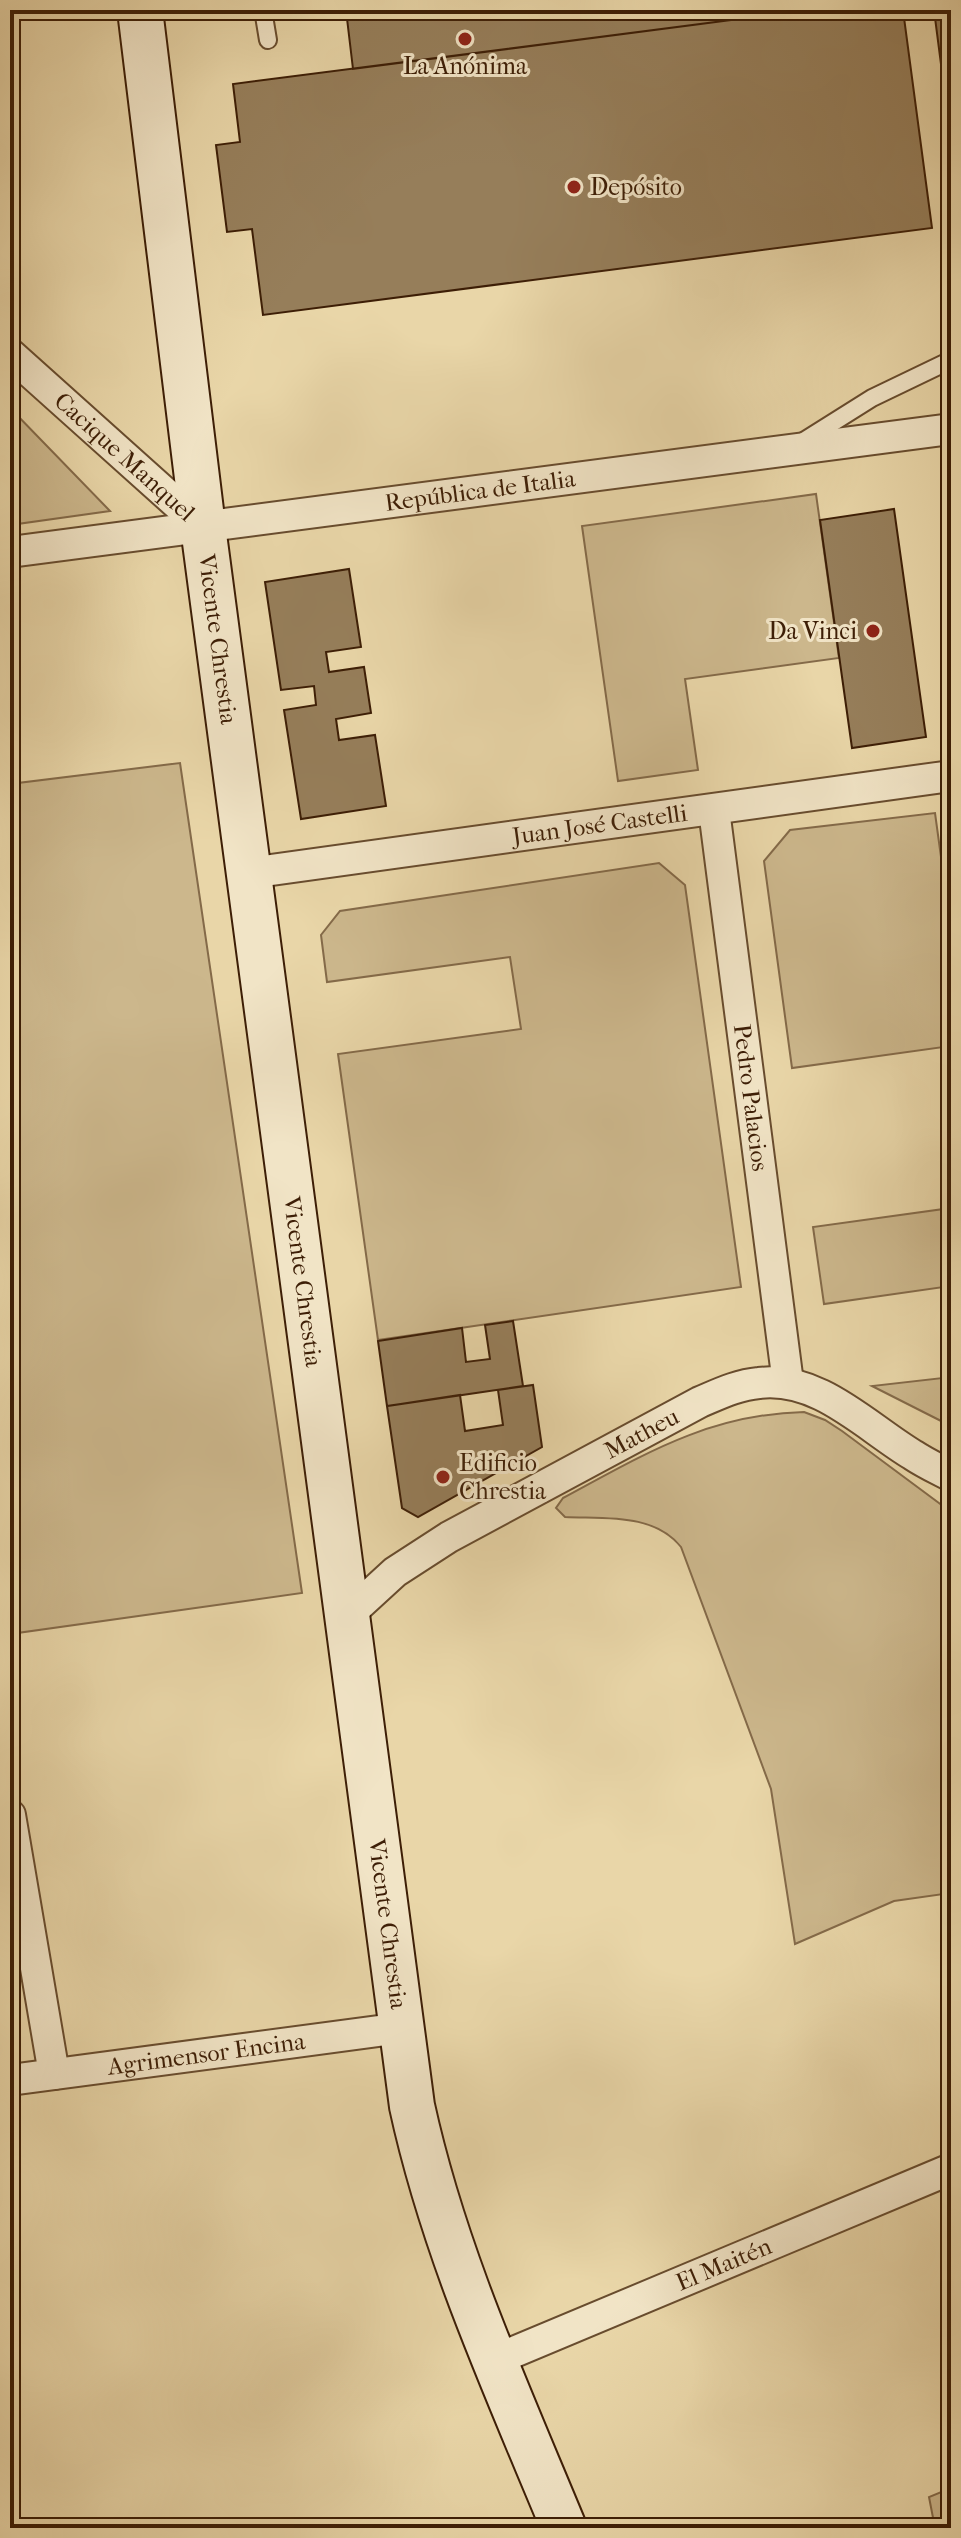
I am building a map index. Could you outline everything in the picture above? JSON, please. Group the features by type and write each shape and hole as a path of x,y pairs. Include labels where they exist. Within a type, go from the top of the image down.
{"main road":[{"name":"Vicente Chrestia","path":"140,10 203,527 412,2106 426,2171 446,2234 564,2528"}],"street":[{"name":"Cacique Manquel","path":"17,373 203,527"},
{"name":"República de Italia","path":"10,552 951,429"},
{"name":"Juan José Castelli","path":"249,873 951,776"},
{"name":"Pedro Palacios","path":"714,810 788,1383"},
{"name":"Matheu","path":"347,1616 395,1572 449,1537 700,1402 732,1388 760,1382 788,1383 831,1401 951,1476"},
{"path":"10,1815 54,2074"},
{"name":"Agrimensor Encina","path":"10,2080 401,2028"},
{"name":"El Maitén","path":"495,2360 951,2169"}],"lane":[{"path":"263,10 268,40"},
{"path":"787,450 872,398 951,360"}],"shaded area":[{"path":"13,411 110,511 10,525 10,414"},
{"path":"816,494 839,658 685,679 698,770 618,781 582,526"},
{"path":"180,763 302,1593 10,1634 10,784"},
{"path":"935,813 951,930 951,1046 792,1068 764,861 790,830"},
{"path":"659,863 685,885 741,1287 378,1340 338,1054 521,1029 510,957 327,982 321,935 340,911"},
{"path":"951,1208 951,1286 824,1304 813,1227"},
{"path":"951,1377 951,1426 872,1386"},
{"path":"804,1412 842,1431 951,1512 951,1893 894,1901 795,1944 771,1789 681,1547 670,1536 643,1523 612,1518 565,1517 556,1508 563,1498 678,1440 738,1420"},
{"path":"951,2488 951,2528 935,2528 929,2497"}],"building":[{"name":"La Anónima","path":"346,10 809,10 353,69"},
{"name":"Depósito","path":"809,10 903,10 932,228 263,315 252,229 227,232 216,145 240,142 233,84"},
{"path":"934,10 951,10 951,71 942,72"},
{"name":"Da Vinci","path":"894,509 926,737 852,748 820,520"},
{"path":"349,569 361,647 326,652 329,672 364,667 371,713 336,719 339,740 375,735 386,806 301,819 284,710 316,705 314,686 281,690 265,582"},
{"path":"513,1321 523,1386 387,1406 378,1341 462,1328 466,1362 490,1359 485,1325"},
{"name":"Edificio Chrestia","path":"533,1385 542,1447 418,1517 402,1508 387,1406 460,1395 465,1431 503,1425 498,1390"}],"place":[{"name":"La Anónima","path":"465,39"},
{"name":"Depósito","path":"574,187"},
{"name":"Da Vinci","path":"873,631"},
{"name":"Edificio Chrestia","path":"443,1477"}]}
